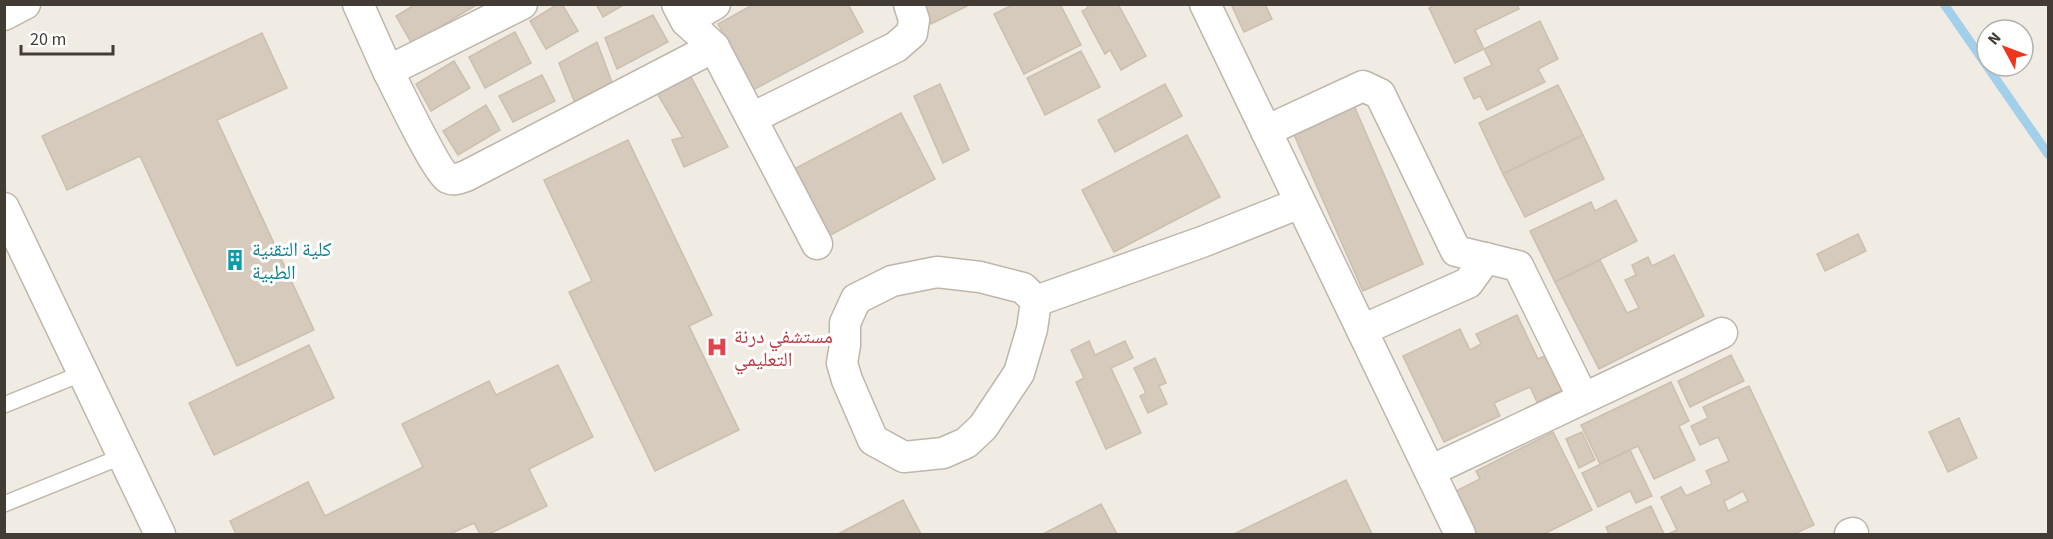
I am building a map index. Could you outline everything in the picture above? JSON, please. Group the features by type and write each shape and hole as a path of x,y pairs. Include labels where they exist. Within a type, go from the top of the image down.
{"street":[{"path":"4,15 25,4"},
{"path":"358,4 388,71 435,162 447,177 454,180 466,176 714,47"},
{"path":"388,71 522,4"},
{"path":"715,4 681,13 714,47 817,244"},
{"path":"752,118 896,48 912,33 914,20 909,4"},
{"path":"1205,4 1460,534"},
{"path":"1266,131 1363,86 1380,94 1456,251 1518,266 1583,398"},
{"path":"1036,301 1202,242 1300,203"},
{"path":"4,208 160,534"},
{"path":"1362,330 1468,283 1486,258"},
{"path":"937,272 980,277 1023,288 1036,301 1032,328 1019,373 983,427 966,443 943,453 904,457 873,440 842,363 845,323 856,299 892,281 937,272"},
{"path":"1430,471 1722,333"}],"lane":[{"path":"4,405 83,373"},
{"path":"4,504 123,456"}],"building":[{"path":"416,4 478,4 412,44 396,16"},
{"path":"558,4 562,4 578,31 546,49 530,21"},
{"path":"596,4 625,4 603,17"},
{"path":"754,4 848,4 863,32 753,90 718,24"},
{"path":"922,4 971,4 931,24"},
{"path":"1014,4 1060,4 1081,45 1024,74 994,14"},
{"path":"1086,4 1118,4 1146,56 1121,70 1110,50 1105,54 1082,11 1088,8"},
{"path":"1231,4 1265,4 1272,19 1244,32"},
{"path":"1436,4 1517,4 1519,9 1475,30 1484,49 1455,63 1429,8"},
{"path":"653,15 668,42 617,69 605,38"},
{"path":"1540,21 1558,59 1538,69 1545,82 1487,110 1480,96 1474,99 1464,78 1492,65 1484,49"},
{"path":"515,32 531,63 485,88 469,57"},
{"name":"كلية التقنية الطبية","path":"262,33 287,88 217,120 314,330 237,366 140,156 67,190 42,136"},
{"path":"597,42 613,85 575,103 559,63"},
{"path":"1081,51 1100,87 1045,115 1027,78"},
{"path":"454,61 470,88 431,111 416,84"},
{"path":"689,73 728,147 684,167 672,140 683,137 658,95"},
{"path":"542,75 555,101 513,122 499,96"},
{"path":"940,84 969,150 943,163 914,96"},
{"path":"1165,84 1182,116 1115,152 1098,120"},
{"path":"1558,85 1583,135 1503,174 1479,123"},
{"path":"1352,101 1423,264 1363,291 1291,128"},
{"path":"486,105 500,130 458,155 443,131"},
{"path":"901,113 935,179 827,237 794,169"},
{"path":"1187,135 1220,197 1114,252 1082,190"},
{"path":"1583,135 1604,179 1525,217 1503,174"},
{"path":"628,140 712,315 689,326 739,430 655,471 569,292 592,281 544,180"},
{"path":"1616,200 1637,241 1555,282 1530,231 1591,202 1595,211"},
{"path":"1858,234 1866,251 1825,271 1817,254"},
{"path":"1674,255 1704,316 1599,369 1555,282 1600,260 1627,313 1639,308 1625,280 1636,275 1632,265 1648,257 1652,266"},
{"path":"1517,315 1538,359 1551,353 1567,388 1537,402 1530,387 1494,403 1500,416 1444,442 1403,356 1460,329 1470,350 1481,344 1476,334"},
{"path":"1089,341 1095,355 1125,341 1133,358 1111,368 1141,433 1106,449 1076,382 1084,378 1071,350"},
{"path":"309,345 334,398 214,455 189,403"},
{"path":"1731,355 1744,381 1690,407 1678,381"},
{"path":"1155,358 1166,383 1159,386 1167,404 1148,413 1140,396 1146,393 1134,368"},
{"path":"558,365 593,437 529,469 547,506 489,534 480,534 474,523 450,534 236,534 230,521 308,482 325,516 423,467 402,424 489,381 496,395"},
{"path":"1671,382 1689,421 1679,426 1695,460 1654,479 1638,446 1600,464 1581,425"},
{"path":"1749,386 1814,525 1794,534 1670,533 1677,530 1661,497 1681,487 1686,496 1712,484 1706,471 1729,461 1718,437 1700,445 1691,426 1708,418 1703,407","holes":["1743,491 1748,501 1728,511 1724,501"]},
{"path":"1959,418 1977,458 1948,472 1929,432"},
{"path":"1553,432 1592,510 1544,534 1477,534 1456,491 1480,479 1476,471"},
{"path":"1582,432 1595,460 1579,468 1566,439"},
{"path":"1630,450 1652,496 1636,503 1630,491 1598,507 1582,473"},
{"path":"1346,480 1372,534 1234,534"},
{"path":"903,500 921,534 838,534"},
{"path":"1101,504 1117,534 1043,534"},
{"path":"1651,506 1664,534 1609,534 1606,527"}],"waterway":[{"path":"1944,4 2048,154"}],"place":[{"name":"كلية التقنية الطبية","path":"235,260"},
{"name":"مستشفي درنة التعليمي","path":"717,347"}]}
